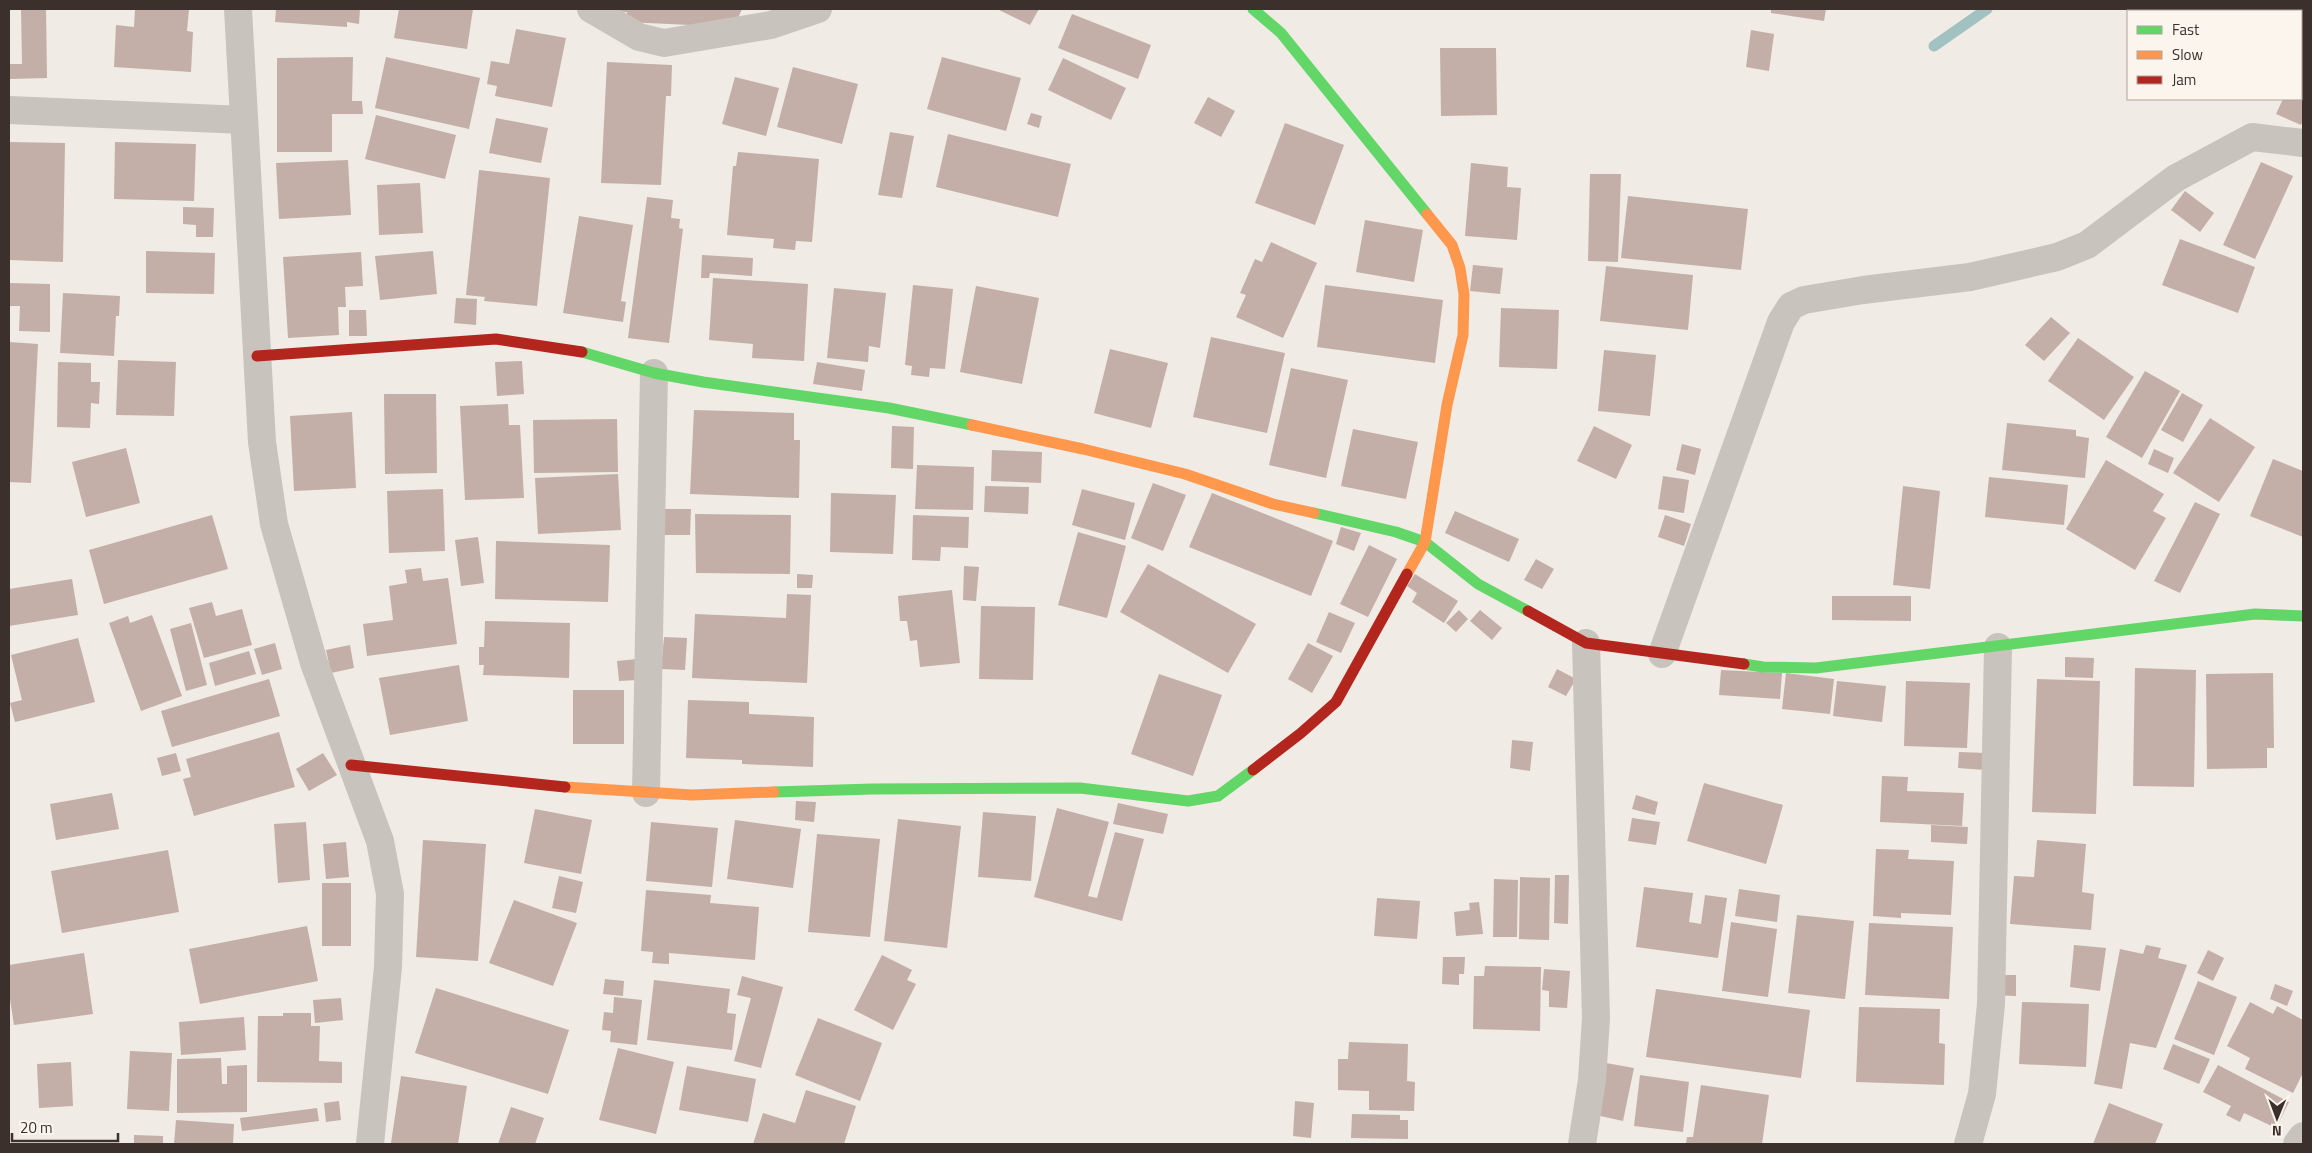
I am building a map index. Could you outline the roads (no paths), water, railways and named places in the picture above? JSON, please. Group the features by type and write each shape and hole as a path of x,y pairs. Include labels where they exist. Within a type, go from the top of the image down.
{"street":[{"path":"238,9 262,442 274,524 314,663 380,841 390,894 388,967 370,1144"},
{"path":"590,9 639,37 664,43 771,26 818,9"},
{"path":"352,765 607,791 692,796 872,788 1080,788 1188,801 1218,796 1301,734 1336,702 1425,542 1447,405 1462,335 1464,294 1460,268 1452,245 1281,33 1253,9"},
{"path":"9,110 244,120"},
{"path":"1662,654 1781,322 1791,306 1804,300 1863,290 1970,277 2057,257 2087,245 2176,178 2252,137 2303,143"},
{"path":"257,356 496,339 572,349 654,373 703,382 889,408 1083,448 1185,474 1273,504 1396,532 1425,542 1478,584 1586,643 1763,667 1816,668 2255,614 2303,616"},
{"path":"646,793 654,373"},
{"path":"1582,1144 1592,1080 1596,1018 1586,643"},
{"path":"1968,1144 1982,1094 1991,1004 1998,647"},
{"path":"2297,1144 2303,1136"}],"waterway":[{"path":"1934,46 1987,9"}]}
